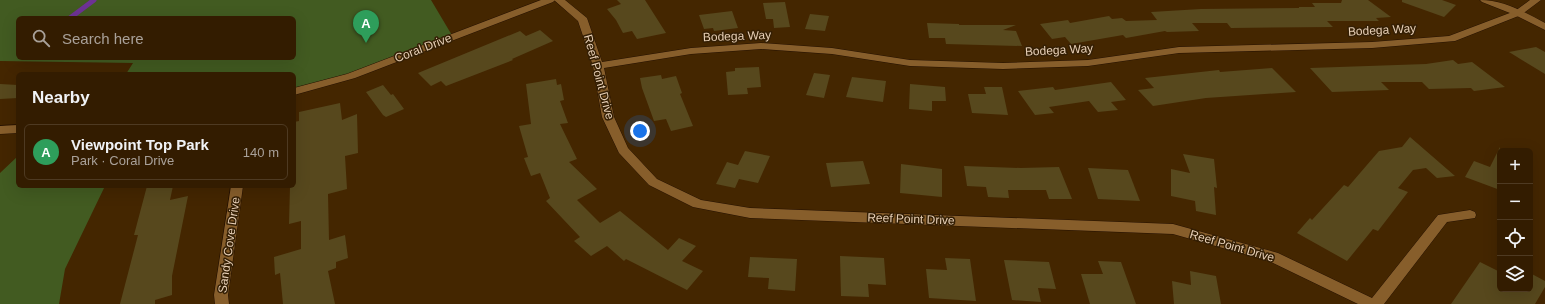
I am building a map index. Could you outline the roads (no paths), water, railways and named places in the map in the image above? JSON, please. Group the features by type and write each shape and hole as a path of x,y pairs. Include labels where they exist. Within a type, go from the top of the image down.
{"street":[{"name":"Coral Drive","path":"296,91 351,76 550,0"},
{"name":"Reef Point Drive","path":"559,0 583,20 598,66 608,117 623,150 653,182 698,204 750,213 1173,229 1273,257 1370,304"},
{"path":"1485,0 1518,13 1545,27"},
{"name":"Bodega Way","path":"598,66 691,51 761,46 832,51 910,63 1003,66 1088,63 1179,50 1372,45 1451,39 1518,13 1536,0"},
{"path":"0,130 16,129"},
{"name":"Sandy Cove Drive","path":"222,304 221,295 237,188"},
{"path":"1376,304 1443,218 1470,215"}],"waterway":[{"path":"73,16 94,0"}],"place":[{"name":"Viewpoint Top Park","path":"366,43"}]}
